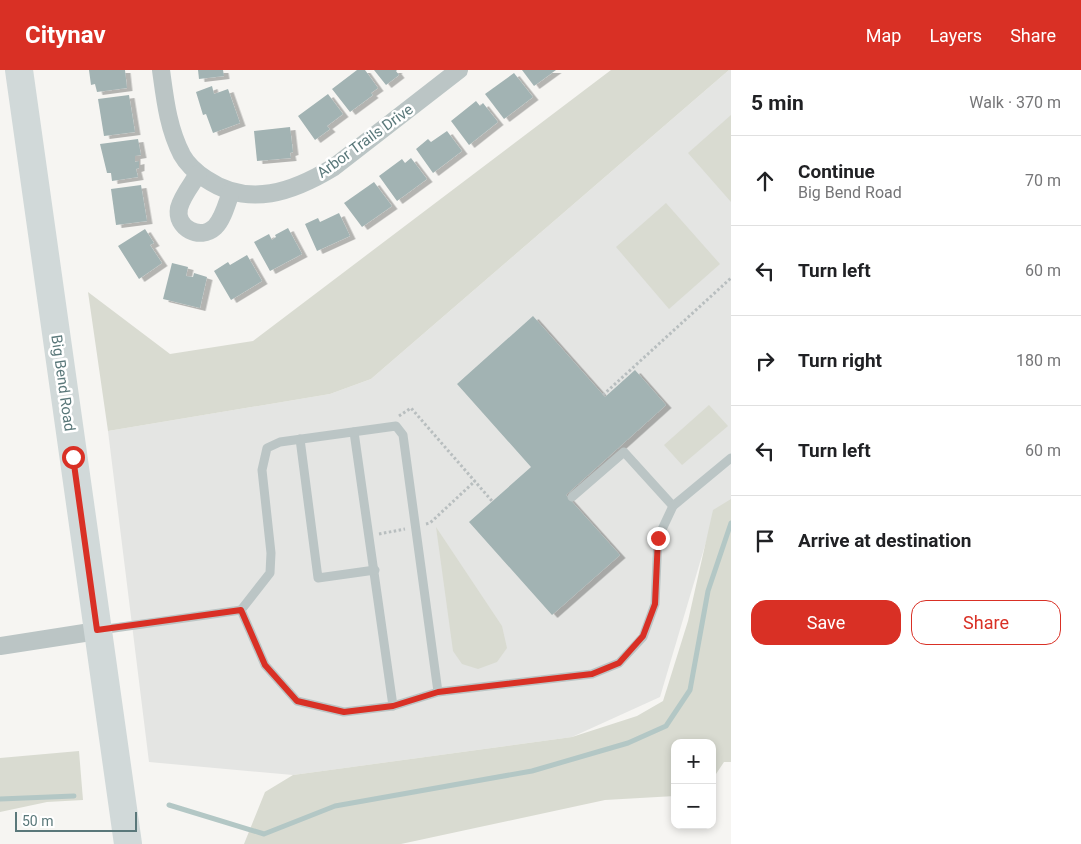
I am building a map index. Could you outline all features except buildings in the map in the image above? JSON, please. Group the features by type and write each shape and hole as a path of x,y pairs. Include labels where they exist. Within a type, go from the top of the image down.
{"main road":[{"name":"Big Bend Road","path":"19,70 127,838"}],"street":[{"name":"Arbor Trails Drive","path":"161,70 167,113 175,141 183,157 198,174 214,184 231,192 256,194 275,193 296,187 316,178 334,167 459,70"},
{"path":"198,174 179,208 181,223 188,230 195,233 203,233 213,229 218,224 231,192"},
{"path":"0,646 97,630"}],"lane":[{"path":"97,630 241,610 270,573 271,553 262,470 267,448 280,442 396,426 403,435 438,692"},
{"path":"354,432 393,706"},
{"path":"300,439 318,578 375,570"},
{"path":"572,497 624,452 673,506"},
{"path":"241,610 265,665 297,701 344,712 393,706 438,692 592,674 619,663 643,636 655,604 658,538 673,506 731,458"}],"path":[{"path":"603,395 731,278"},
{"path":"396,426 400,414 411,408 492,501"}],"shaded area":[{"path":"611,70 729,70 371,379 330,394 108,431 88,292 170,354 253,341"},
{"path":"731,70 731,518 709,532 660,697 572,737 293,775 149,762 108,431 330,394 371,379"},
{"path":"731,115 731,202 688,153"},
{"path":"666,203 720,264 669,309 616,247"},
{"path":"709,405 728,426 682,465 664,445"},
{"path":"731,499 731,762 724,762 716,774 716,739 671,739 671,796 605,800 401,844 244,844 265,792 293,775 572,737 637,716 663,701 688,621 713,510"},
{"path":"436,527 502,626 507,648 497,662 478,669 462,664 453,651"},
{"path":"79,751 83,800 47,802 0,812 0,758"}],"waterway":[{"path":"169,805 264,834 335,806 532,771 628,743 666,726 690,690 708,591 731,523"},
{"path":"0,799 74,796"}],"route":[{"path":"73,457 97,630 241,610 265,665 297,701 344,712 393,706 438,692 592,674 619,663 643,636 655,604 658,538"}]}
